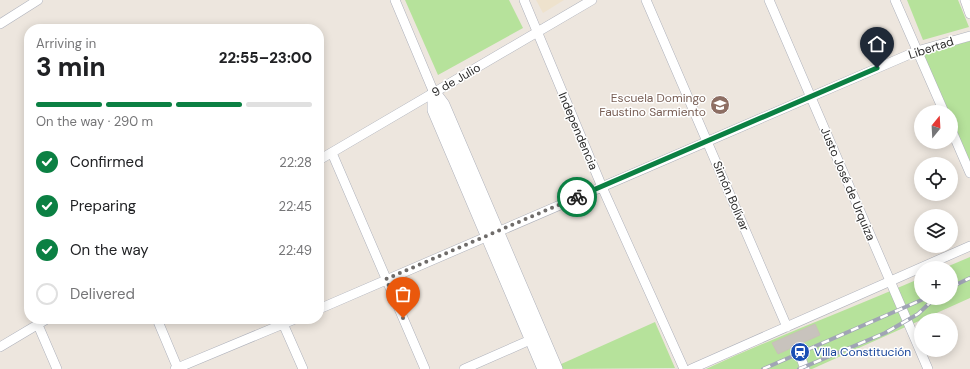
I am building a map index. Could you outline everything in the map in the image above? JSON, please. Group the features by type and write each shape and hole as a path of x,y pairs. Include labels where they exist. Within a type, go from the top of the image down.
{"main road":[{"path":"434,93 443,105 493,234 537,337 556,369"},
{"path":"537,337 544,369"}],"street":[{"path":"0,24 38,0"},
{"path":"395,0 434,93"},
{"name":"Independencia","path":"524,0 602,187 684,369"},
{"name":"9 de Julio","path":"324,157 592,0"},
{"name":"Simón Bolívar","path":"646,0 788,327"},
{"name":"Justo José de Urquiza","path":"769,0 928,369"},
{"path":"895,0 941,105"},
{"path":"965,0 970,14"},
{"name":"Libertad","path":"324,306 917,51 970,36"},
{"path":"958,145 970,173"},
{"path":"332,153 425,369"},
{"path":"691,369 970,246"},
{"path":"158,324 177,369 278,324"},
{"path":"283,324 303,369"},
{"path":"0,347 38,325 57,369"},
{"path":"464,369 537,337"},
{"path":"801,358 805,369"}],"shaded area":[{"path":"536,0 564,0 543,13"}],"green space":[{"path":"405,0 509,0 523,28 438,75"},
{"path":"907,0 958,0 969,27 923,40"},
{"path":"970,41 970,163 958,135 958,105 945,105 923,53"},
{"path":"970,257 970,298 958,303 958,262"},
{"path":"914,281 914,305 954,305 937,313 914,313 914,323 812,369 706,369 760,345"},
{"path":"655,322 675,368 561,369 559,365"}],"building":[{"path":"815,324 820,335 778,354 772,343"}],"railway":[{"path":"958,284 970,278"},
{"path":"763,369 914,303"},
{"path":"799,369 885,333 918,314 928,305"}],"way so far":[{"path":"403,318 386,279 577,197"}],"place":[{"name":"Escuela Domingo Faustino Sarmiento","path":"720,105"},
{"name":"Villa Constitución","path":"800,352"}],"route":[{"path":"577,197 708,142 810,96 877,68"}]}
